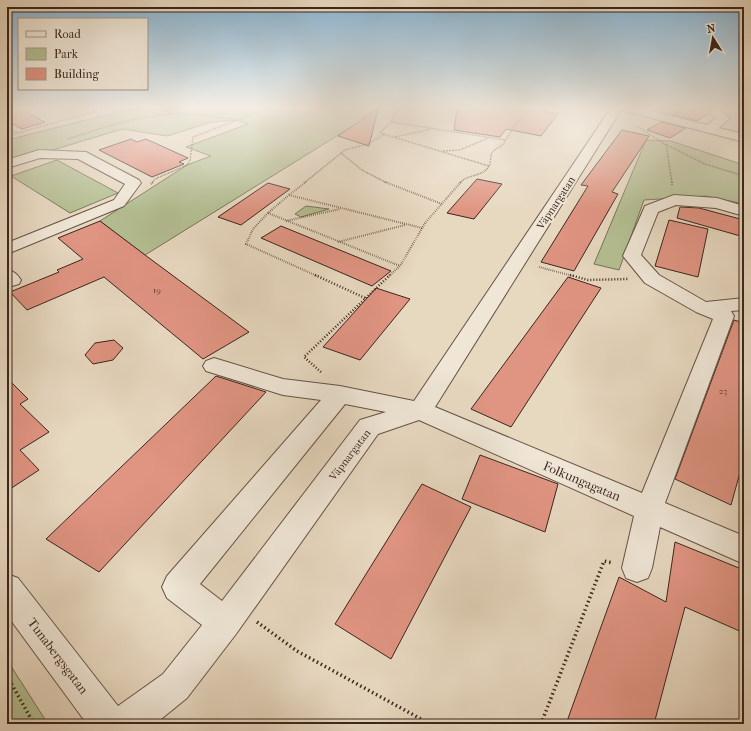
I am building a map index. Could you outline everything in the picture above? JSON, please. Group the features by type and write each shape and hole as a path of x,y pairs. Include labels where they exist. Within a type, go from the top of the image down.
{"street":[{"name":"Väpnargatan","path":"125,724 175,686 231,615 369,427 420,411 595,142"},
{"path":"7,164 39,154 81,155 134,183 119,204 7,249"},
{"path":"637,568 649,510 724,316 703,308 652,279 632,256 651,209 674,200 717,203 744,211"},
{"path":"703,308 744,304"},
{"name":"Folkungagatan","path":"214,366 283,387 340,394 420,411 744,550"},
{"path":"231,615 178,587 340,394"},
{"name":"Tunabergsgatan","path":"7,589 109,724"}],"path":[{"path":"151,184 155,179 187,165 190,161 192,142"},
{"path":"365,298 246,244 253,229 268,213 289,195 345,150 371,142"},
{"path":"411,142 489,166"},
{"path":"440,151 460,150 478,142"},
{"path":"340,394 330,380 304,357 400,266 422,228 463,179 478,175 489,166 492,153 504,142"},
{"path":"663,142 705,164 744,176"},
{"path":"666,144 674,200"},
{"path":"341,153 350,163 390,183 442,204"},
{"path":"289,195 422,228"},
{"path":"286,221 341,209"},
{"path":"268,213 400,266"},
{"path":"338,242 406,224"},
{"path":"539,267 588,280 628,279 646,273"},
{"path":"541,724 604,561 637,568"},
{"path":"231,615 430,724"},
{"path":"7,676 34,724"}],"green space":[{"path":"7,142 79,142 7,164"},
{"path":"199,142 327,142 145,255 100,221 187,165 211,156 186,147"},
{"path":"645,142 674,142 744,165 744,204 706,196 644,200 619,270 594,264"},
{"path":"57,160 118,193 70,213 11,176"},
{"path":"306,206 329,209 301,217 295,214"},
{"path":"7,660 48,724 7,724"}],"building":[{"path":"122,142 153,142 188,158 179,162 184,164 152,177 99,150"},
{"path":"357,142 370,142 369,146"},
{"path":"613,142 645,142 612,192 618,194 574,271 541,262 588,186 581,185"},
{"path":"477,179 502,184 474,219 447,213"},
{"path":"268,183 290,189 241,225 218,217"},
{"path":"680,207 699,208 744,220 744,237 677,218"},
{"path":"669,220 708,229 698,277 655,266"},
{"path":"100,221 249,332 203,359 104,277 27,310 10,292 59,272 57,270 83,259 58,238"},
{"path":"281,226 391,271 372,286 261,238"},
{"path":"568,277 601,288 511,427 471,409"},
{"path":"376,288 410,299 360,360 323,347"},
{"path":"734,320 744,323 744,458 731,505 675,479"},
{"path":"114,340 123,348 113,360 93,364 85,355 95,343"},
{"path":"216,376 266,392 99,572 46,539"},
{"path":"7,378 28,399 20,404 49,432 20,450 39,470 7,491"},
{"path":"480,455 558,484 545,532 462,499"},
{"path":"422,484 471,507 391,659 335,624"},
{"path":"675,542 744,570 744,633 685,607 654,724 566,724 619,577 666,602"}]}
